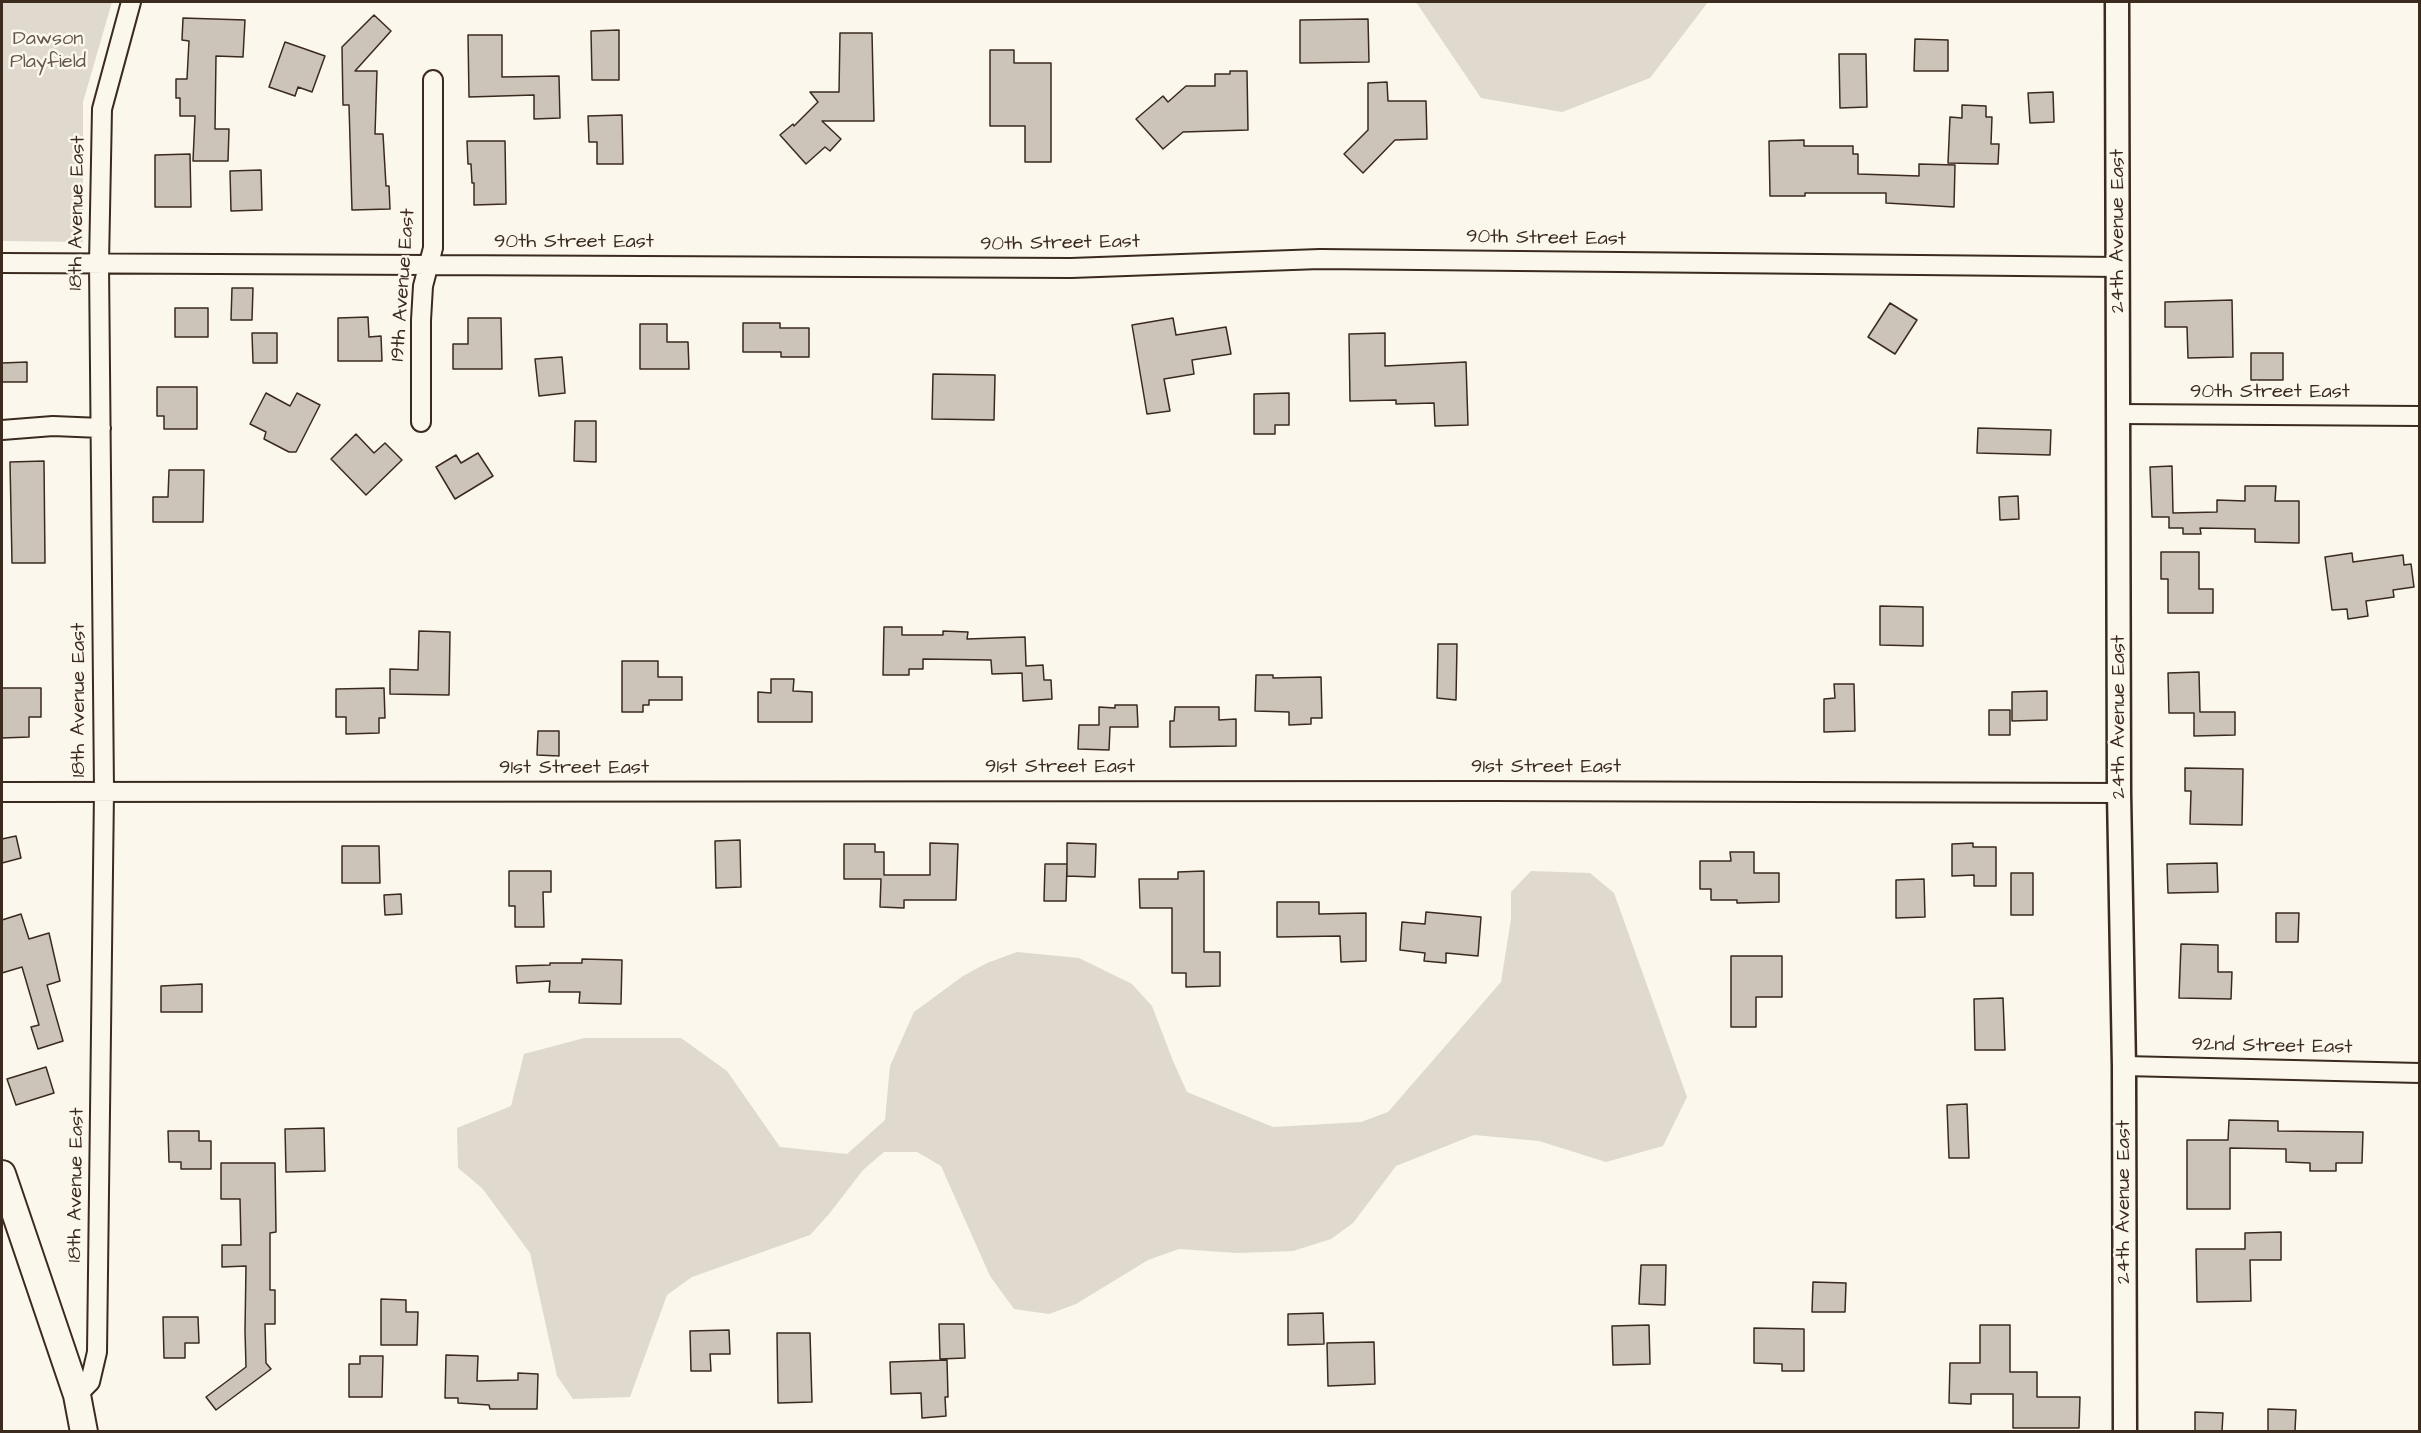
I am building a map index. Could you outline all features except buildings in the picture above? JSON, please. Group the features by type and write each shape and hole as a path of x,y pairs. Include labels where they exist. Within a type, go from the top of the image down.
{"main road":[{"path":"2,1174 77,1395 84,1431"}],"street":[{"name":"18th Avenue East","path":"77,1395 90,1382 97,1352 104,791 99,263 102,109 131,2"},
{"name":"24th Avenue East","path":"2117,2 2120,414 2119,793 2124,1066 2125,1431"},
{"name":"19th Avenue East","path":"421,422 421,320 427,265 433,249 433,80"},
{"name":"90th Street East","path":"2,263 1071,268 1320,259 2119,267"},
{"name":"90th Street East","path":"2120,414 2420,416"},
{"path":"2,430 33,427 101,428"},
{"name":"91st Street East","path":"2,792 2119,793"},
{"name":"92nd Street East","path":"2124,1066 2420,1073"}],"green space":[{"name":"Dawson Playfield","path":"2,2 112,2 83,102 83,242 2,241"},
{"path":"1416,2 1708,2 1650,78 1562,112 1481,98"},
{"path":"1531,871 1590,873 1614,893 1687,1097 1663,1146 1606,1162 1539,1141 1474,1135 1396,1166 1353,1223 1331,1239 1293,1251 1237,1253 1179,1249 1148,1260 1076,1304 1049,1314 1014,1309 990,1276 941,1166 917,1152 884,1152 863,1170 810,1235 692,1277 667,1295 630,1397 573,1399 557,1376 530,1253 482,1188 458,1168 457,1128 511,1106 524,1054 584,1038 681,1038 727,1071 780,1147 847,1154 885,1120 890,1066 914,1012 963,976 987,963 1017,952 1079,958 1132,984 1152,1006 1187,1092 1273,1127 1361,1122 1388,1112 1501,982 1511,919 1511,892"}]}
